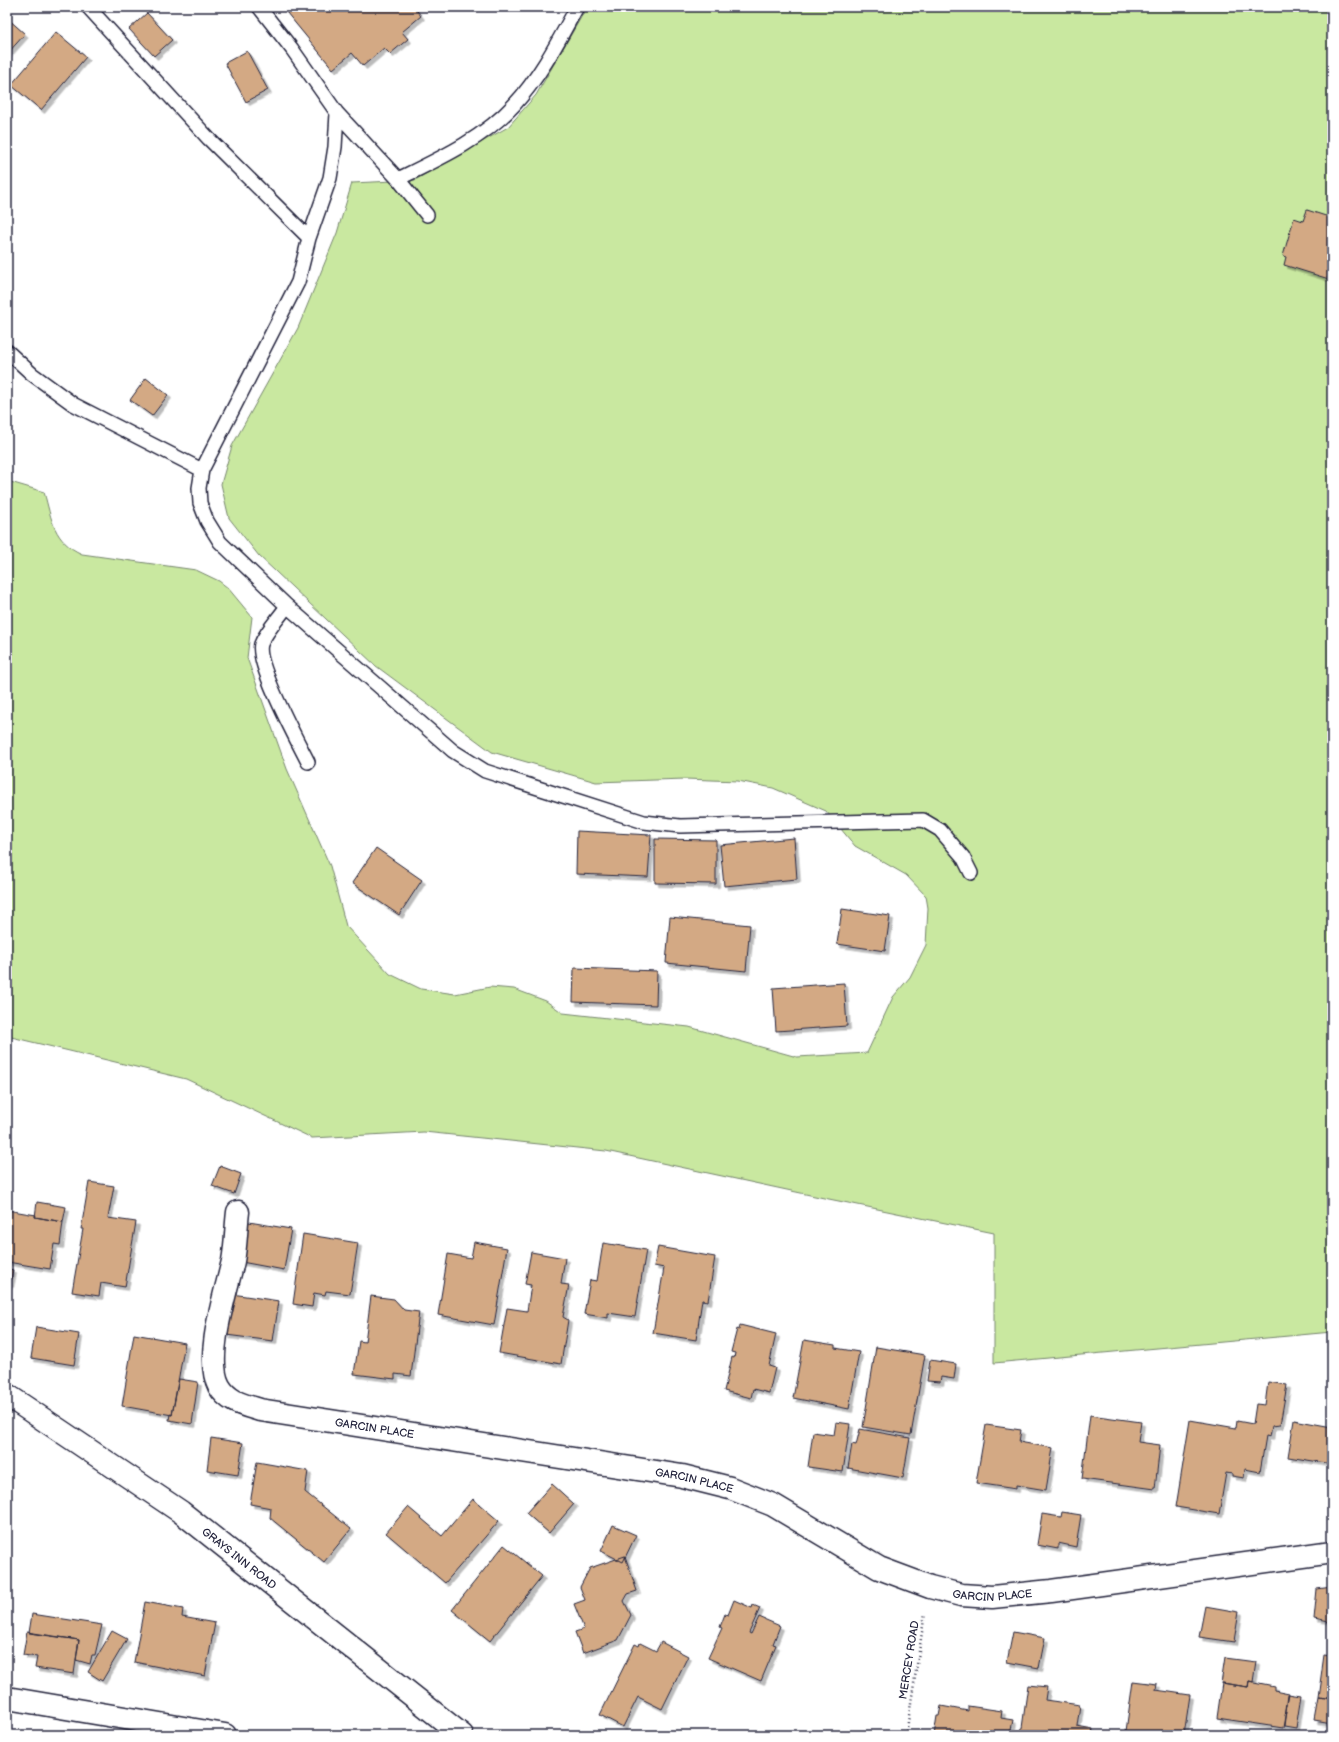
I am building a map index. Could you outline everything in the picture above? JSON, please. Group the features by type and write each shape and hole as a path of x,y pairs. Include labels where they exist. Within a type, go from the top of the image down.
{"street":[{"name":"GARCIN PLACE","path":"238,1212 233,1258 215,1339 214,1371 220,1387 232,1401 260,1410 682,1476 730,1488 773,1505 879,1568 930,1587 961,1595 992,1597 1051,1591 1332,1552"},
{"name":"GRAYS INN ROAD","path":"7,1395 181,1512 462,1735"},
{"path":"7,1698 225,1735"}],"lane":[{"path":"88,7 209,139 309,238"},
{"path":"259,7 292,49 337,113 398,179 427,215"},
{"path":"398,179 456,149 485,130 514,105 539,72 577,7"},
{"path":"337,113 335,147 330,178 309,238 298,282 202,470 199,488 200,503 207,521 220,542 287,606 453,751 485,771 644,822 680,826 923,820 940,830 963,857 971,873"},
{"path":"7,351 32,374 73,404 202,470"},
{"path":"287,606 261,645 262,659 280,706 308,762"}],"path":[{"name":"MERCEY ROAD","path":"906,1735 919,1647 930,1587"}],"green space":[{"path":"587,7 1332,7 1332,1332 994,1363 994,1233 606,1151 424,1132 312,1138 186,1079 7,1036 7,481 44,492 55,529 59,536 72,549 82,554 196,570 219,581 228,588 252,617 247,658 287,769 330,866 346,926 390,974 421,989 455,994 490,987 514,989 546,1001 563,1013 689,1027 797,1057 867,1053 893,997 910,977 926,945 928,908 926,896 906,875 855,846 826,811 773,788 738,781 685,779 596,782 492,752 376,666 259,556 229,518 221,484 232,446 298,328 337,233 352,183 415,180 508,127 536,95"}],"building":[{"path":"282,7 414,7 421,16 402,32 408,39 390,54 384,48 363,66 352,53 333,69"},
{"path":"147,13 172,40 154,56 129,29"},
{"path":"7,18 25,34 7,54"},
{"path":"56,32 86,57 41,110 11,85"},
{"path":"247,51 268,90 246,102 225,63"},
{"path":"1307,210 1332,218 1332,280 1284,265 1286,257 1283,256 1294,218 1303,221"},
{"path":"146,378 168,395 152,416 130,400"},
{"path":"577,831 651,835 648,877 576,874"},
{"path":"794,838 797,879 724,886 720,845"},
{"path":"655,839 716,840 716,884 655,883"},
{"path":"376,848 422,880 399,915 352,883"},
{"path":"842,909 890,916 885,951 837,944"},
{"path":"670,917 750,925 746,971 666,963"},
{"path":"574,968 657,971 656,1005 573,1002"},
{"path":"844,983 847,1026 776,1031 773,988"},
{"path":"220,1166 241,1174 234,1194 212,1186"},
{"path":"89,1182 114,1186 108,1218 136,1222 125,1287 101,1283 99,1296 72,1292 83,1229 81,1229"},
{"path":"37,1202 66,1207 63,1222 35,1217"},
{"path":"7,1210 63,1222 60,1245 54,1244 50,1269 7,1262"},
{"path":"243,1221 291,1229 284,1270 236,1261"},
{"path":"303,1234 358,1243 350,1294 326,1291 325,1295 314,1293 312,1307 293,1304"},
{"path":"474,1242 507,1248 494,1325 438,1315 448,1254 471,1258"},
{"path":"603,1243 646,1250 635,1317 608,1313 608,1318 584,1314 590,1280 597,1281"},
{"path":"658,1247 715,1257 708,1301 702,1300 696,1340 653,1333 664,1268 654,1266"},
{"path":"531,1252 565,1258 561,1284 569,1285 563,1317 568,1320 561,1364 499,1353 507,1308 527,1311 531,1285 525,1284"},
{"path":"7,1268 13,1270 10,1284 7,1284"},
{"path":"232,1294 279,1301 273,1341 226,1335"},
{"path":"371,1296 394,1299 404,1310 419,1312 411,1376 395,1374 395,1379 354,1374 359,1341 365,1342"},
{"path":"740,1325 776,1334 769,1366 775,1368 769,1393 753,1389 751,1398 724,1391 732,1357 734,1358 735,1353 731,1352 737,1329 739,1330"},
{"path":"36,1327 79,1334 74,1365 31,1358"},
{"path":"134,1334 185,1343 172,1415 122,1406"},
{"path":"804,1340 835,1345 835,1348 859,1352 849,1409 793,1398"},
{"path":"876,1347 925,1355 911,1435 863,1427"},
{"path":"930,1360 956,1364 954,1379 941,1377 940,1382 927,1381"},
{"path":"179,1379 198,1382 192,1424 169,1420 170,1414 172,1415"},
{"path":"1268,1382 1287,1385 1280,1425 1272,1426 1270,1437 1266,1436 1260,1472 1245,1469 1244,1478 1232,1476 1232,1474 1226,1473 1219,1514 1176,1507 1190,1420 1236,1428 1237,1421 1253,1424 1256,1404 1265,1405"},
{"path":"1090,1415 1141,1422 1138,1442 1160,1445 1155,1489 1082,1479"},
{"path":"1294,1420 1332,1427 1332,1464 1288,1457"},
{"path":"836,1422 850,1424 843,1472 808,1467 813,1432 834,1435"},
{"path":"986,1425 1021,1430 1019,1442 1053,1448 1046,1490 1016,1485 1016,1489 976,1483"},
{"path":"860,1429 910,1438 903,1478 848,1468 852,1444 856,1445"},
{"path":"211,1438 243,1443 238,1475 207,1470"},
{"path":"257,1462 308,1471 305,1492 351,1529 324,1562 270,1518 271,1508 250,1504"},
{"path":"552,1484 574,1504 549,1533 526,1513"},
{"path":"473,1499 499,1521 445,1583 386,1533 408,1507 442,1536"},
{"path":"1062,1512 1081,1515 1076,1547 1058,1543 1058,1549 1037,1545 1042,1514 1061,1517"},
{"path":"613,1525 636,1535 623,1562 601,1551"},
{"path":"504,1545 542,1576 490,1641 452,1610"},
{"path":"625,1556 637,1591 628,1594 624,1601 631,1615 618,1640 583,1653 575,1632 584,1629 574,1604 585,1600 580,1587 590,1568"},
{"path":"1332,1587 1332,1620 1329,1622 1314,1619 1317,1589"},
{"path":"734,1600 752,1608 753,1605 760,1608 749,1633 751,1634 759,1617 780,1626 773,1644 776,1645 761,1681 708,1658 722,1628 720,1627 725,1614 728,1615"},
{"path":"145,1602 183,1609 182,1617 215,1623 205,1676 134,1662"},
{"path":"1205,1606 1239,1612 1234,1642 1199,1637"},
{"path":"32,1614 102,1625 95,1655 92,1655 90,1664 76,1660 79,1640 29,1633"},
{"path":"112,1631 127,1639 102,1681 88,1672"},
{"path":"27,1632 79,1640 74,1674 35,1668 37,1657 23,1655"},
{"path":"1013,1632 1045,1638 1039,1668 1007,1662"},
{"path":"661,1642 688,1656 662,1709 638,1697 623,1727 600,1715 635,1644 639,1646 640,1643 656,1651"},
{"path":"1324,1655 1332,1656 1332,1700 1318,1698"},
{"path":"1225,1658 1256,1662 1253,1682 1249,1681 1248,1687 1221,1684"},
{"path":"1133,1681 1157,1684 1156,1690 1190,1695 1184,1735 1152,1735 1126,1731"},
{"path":"1249,1681 1274,1686 1274,1690 1289,1693 1283,1728 1217,1718 1222,1683 1248,1687"},
{"path":"1028,1685 1047,1687 1045,1700 1080,1705 1077,1726 1093,1729 1092,1735 1021,1735"},
{"path":"1288,1694 1301,1696 1296,1728 1284,1726"},
{"path":"1318,1698 1332,1700 1332,1723 1314,1720"},
{"path":"941,1706 968,1711 968,1706 1002,1711 1001,1718 1013,1720 1010,1735 934,1735 937,1716 939,1716"}]}
